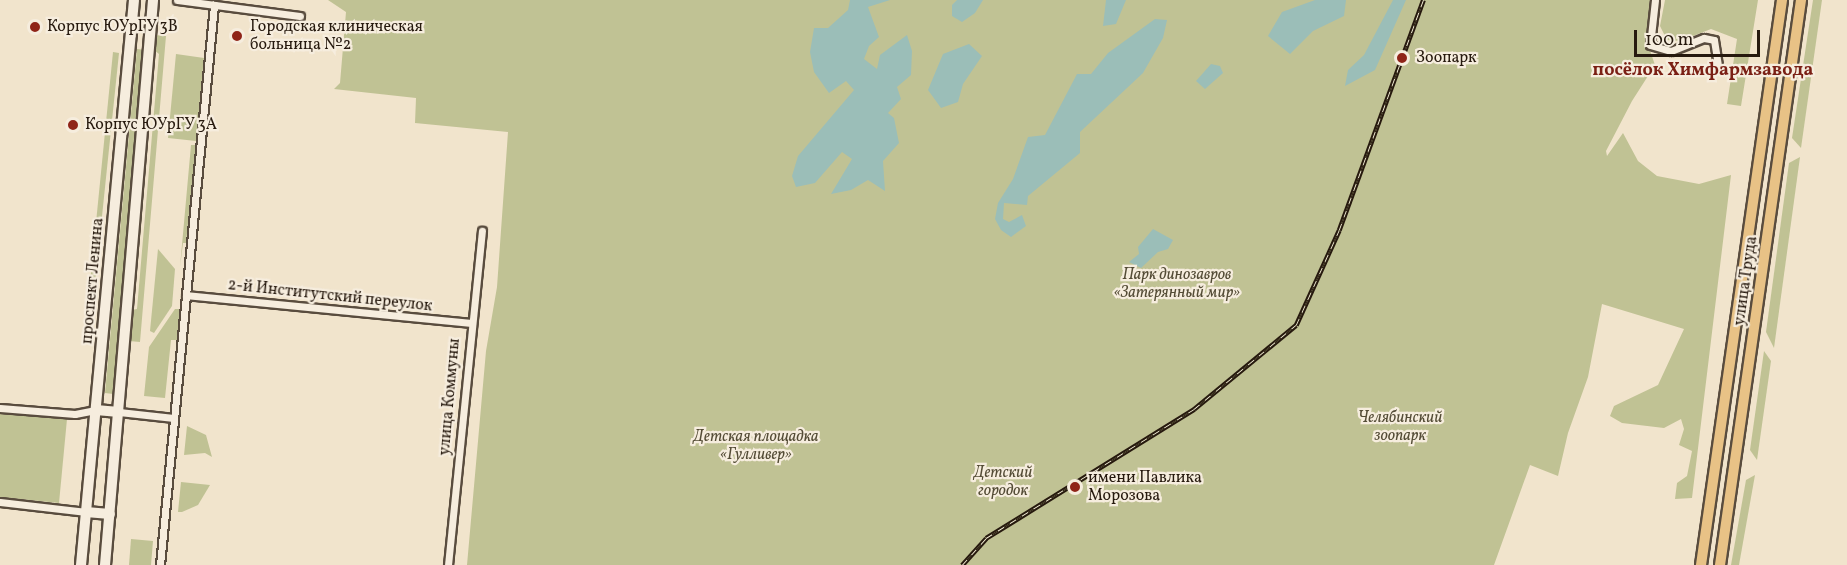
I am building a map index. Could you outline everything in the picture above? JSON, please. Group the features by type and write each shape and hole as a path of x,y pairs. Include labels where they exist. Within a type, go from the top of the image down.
{"main road":[{"name":"проспект Ленина","path":"81,565 134,0"},
{"path":"105,565 153,0"},
{"name":"улица Труда","path":"1701,565 1782,0"},
{"name":"улица Труда","path":"1720,565 1801,0"},
{"path":"130,51 140,43 148,53"},
{"path":"96,410 119,412"},
{"path":"86,512 110,514"}],"street":[{"path":"177,0 300,16"},
{"path":"1655,0 1650,45 1671,51 1704,38 1714,40 1718,64"},
{"path":"1776,0 1779,23"},
{"path":"160,565 214,5"},
{"name":"улица Коммуны","path":"448,565 482,231"},
{"name":"2-й Институтский переулок","path":"186,295 471,323"},
{"path":"0,408 75,414 96,410"},
{"path":"119,412 174,418"},
{"path":"0,502 86,512"}],"green space":[{"path":"328,0 1655,0 1645,36 1655,65 1632,101 1606,151 1607,156 1623,133 1638,161 1657,176 1699,184 1731,175 1692,498 1675,499 1677,483 1687,476 1692,451 1679,445 1684,429 1681,419 1664,428 1622,423 1610,416 1614,406 1658,385 1684,329 1602,304 1588,377 1568,433 1558,476 1530,465 1494,565 467,565 486,351 497,287 508,132 415,123 416,98 334,89 340,83 346,12"},
{"path":"1665,0 1758,0 1741,106 1727,104 1737,39 1711,29 1680,41 1667,40 1660,26"},
{"path":"1813,0 1822,0 1801,148 1792,138"},
{"path":"154,35 166,36 140,342 129,341 132,310 137,309 159,54 153,49"},
{"path":"137,49 145,50 113,394 105,393"},
{"path":"113,52 119,53 94,293 89,293"},
{"path":"176,54 204,58 196,141 168,138"},
{"path":"191,145 196,145 186,243 183,243 180,267"},
{"path":"1800,157 1774,348 1766,332 1789,163"},
{"path":"158,249 175,269 172,306 154,333 150,331"},
{"path":"175,309 180,309 177,340 171,340 165,398 144,396 149,347"},
{"path":"1764,351 1771,361 1757,460 1750,450"},
{"path":"0,414 67,419 59,503 0,497"},
{"path":"187,426 206,435 212,457 205,453 184,455"},
{"path":"1755,475 1739,565 1731,565 1746,480"},
{"path":"181,482 210,485 198,505 178,512"},
{"path":"131,539 153,541 151,565 129,565"}],"water":[{"path":"850,0 890,0 868,7 879,37 869,46 864,59 877,69 880,55 907,35 912,51 911,75 897,87 901,99 888,113 894,118 899,143 883,161 885,191 868,180 851,190 831,194 852,159 842,152 815,183 796,187 792,176 798,156 854,90 846,81 829,93 814,72 810,52 814,28 828,28 848,10"},
{"path":"957,0 983,0 975,13 962,22 952,16 952,5"},
{"path":"1106,0 1126,0 1116,24 1103,26"},
{"path":"1315,0 1346,0 1344,16 1313,31 1290,54 1268,36 1282,12"},
{"path":"1393,0 1406,0 1375,70 1345,86 1348,70 1364,55"},
{"path":"1155,19 1167,20 1163,38 1143,73 1080,132 1080,153 1028,196 1027,205 1004,203 1003,219 1009,222 1022,215 1026,226 1011,237 1001,230 995,219 998,203 1013,179 1028,137 1045,135 1077,74 1091,74 1108,53"},
{"path":"969,44 982,56 963,84 958,102 941,108 928,90 943,54"},
{"path":"1211,64 1220,66 1223,73 1205,89 1196,81"},
{"path":"1153,229 1173,240 1168,249 1158,252 1141,268 1129,262 1139,254 1138,247"}],"railway":[{"path":"962,565 986,538 1194,409 1296,325 1339,230 1423,0"}],"place":[{"name":"Корпус ЮУрГУ 3В","path":"35,27"},
{"name":"Городская клиническая больница №2","path":"237,36"},
{"name":"Зоопарк","path":"1402,58"},
{"name":"Корпус ЮУрГУ 3А","path":"73,125"},
{"name":"имени Павлика Морозова","path":"1075,487"}],"district":[{"name":"посёлок Химфармзавода","path":"1703,71"}],"park label":[{"name":"Парк динозавров «Затерянный мир»","path":"1177,284"},
{"name":"Челябинский зоопарк","path":"1400,427"},
{"name":"Детская площадка «Гулливер»","path":"756,446"},
{"name":"Детский городок","path":"1003,482"}]}
